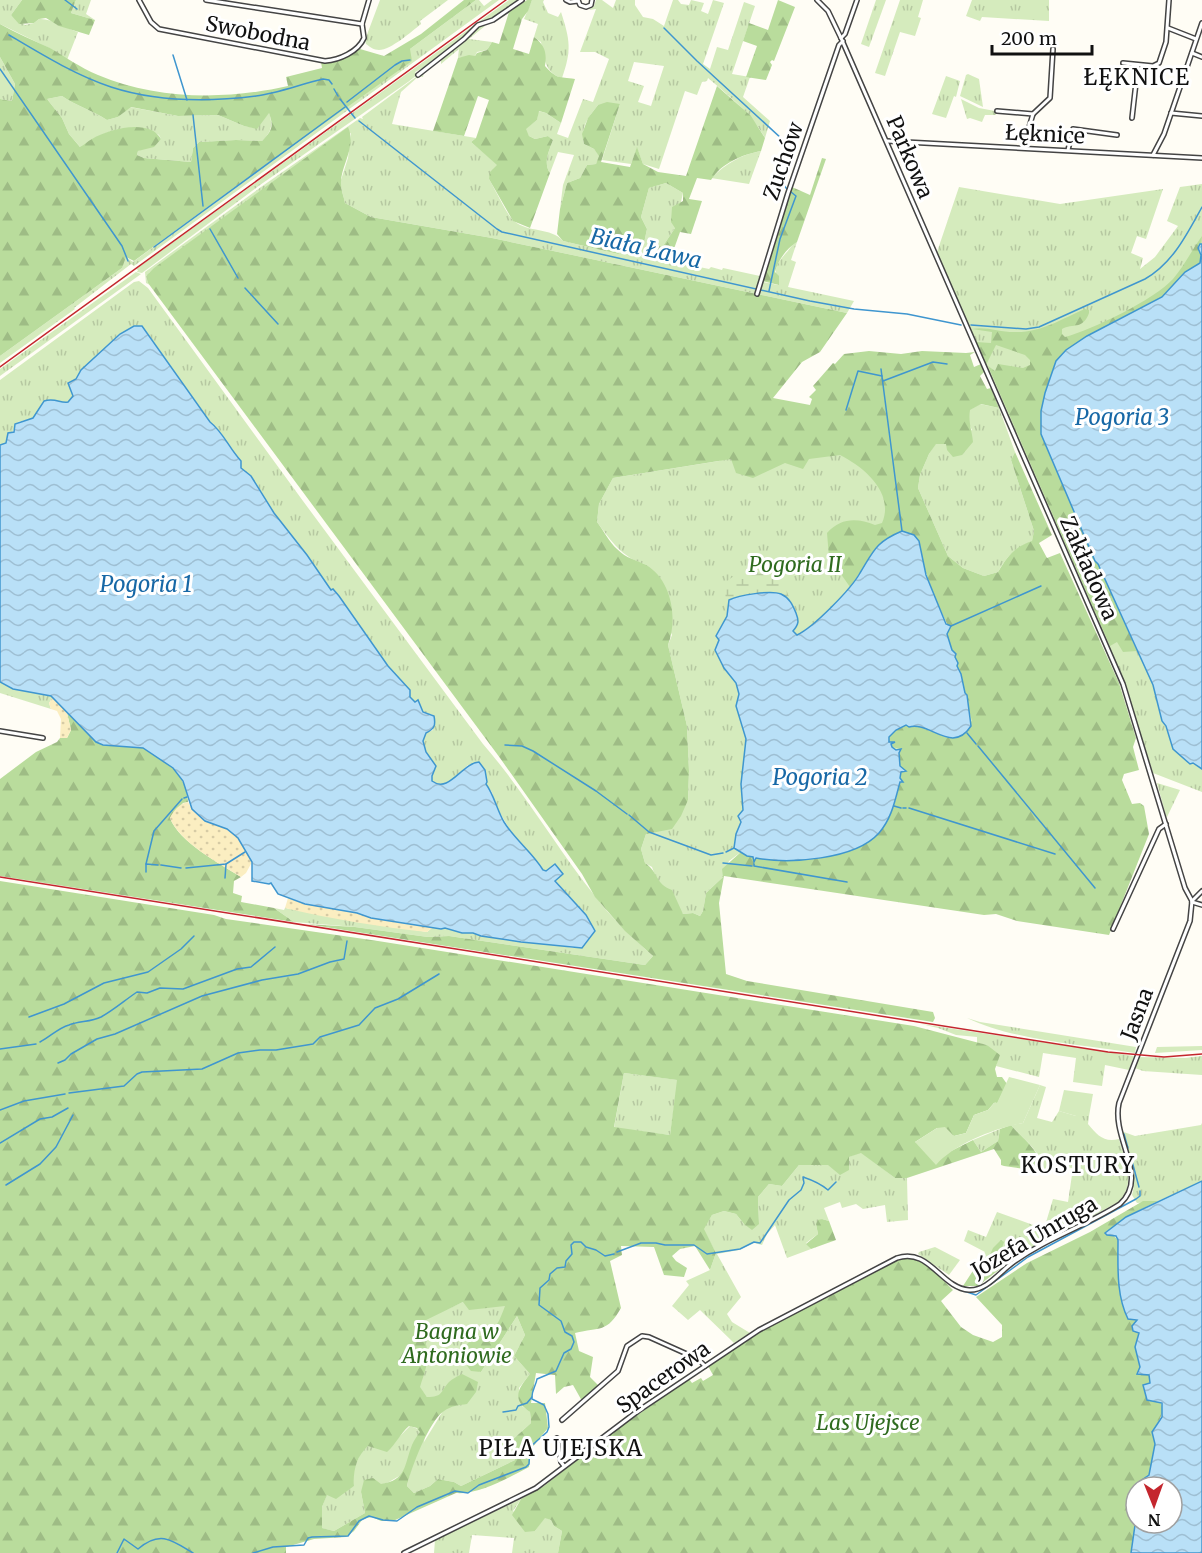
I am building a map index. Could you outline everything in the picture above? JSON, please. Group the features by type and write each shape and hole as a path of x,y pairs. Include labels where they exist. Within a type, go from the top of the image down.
{"street":[{"name":"Swobodna","path":"139,0 152,23 159,29 323,60 335,59 356,49 363,40 362,24 369,0"},
{"path":"206,0 362,24"},
{"path":"418,75 478,25 493,20 522,0"},
{"path":"566,0 578,1 586,8 591,5 592,0"},
{"name":"Parkowa","path":"817,0 828,12 842,40 968,330"},
{"name":"Zuchów","path":"757,293 790,186 857,0"},
{"path":"1123,63 1153,66 1158,63 1166,42 1169,0"},
{"path":"1153,155 1171,113 1202,23"},
{"path":"1168,28 1196,39"},
{"path":"1023,147 1033,114 1047,103 1050,97 1053,49"},
{"path":"1192,53 1202,57"},
{"path":"1132,118 1135,75 1138,65"},
{"path":"997,111 1033,114"},
{"path":"1171,113 1202,116"},
{"path":"1068,150 1073,129 1117,135"},
{"name":"Łęknice","path":"887,141 1202,158"},
{"name":"Zakładowa","path":"968,330 1123,684 1186,890 1192,902"},
{"path":"0,731 43,738"},
{"path":"1113,929 1159,829 1166,824"},
{"path":"1202,891 1192,902 1202,905"},
{"name":"Jasna","path":"1126,1152 1117,1121 1119,1103 1190,921 1192,902"},
{"name":"Józefa Unruga","path":"914,1256 961,1288 972,1290 983,1287 1021,1257 1118,1206 1125,1200 1133,1181 1126,1152"},
{"name":"Spacerowa","path":"404,1553 531,1491 638,1411 759,1330 896,1259 914,1256"},
{"path":"562,1420 618,1371 625,1347 642,1336 698,1359 705,1365"},
{"path":"557,1438 561,1462 564,1466"}],"green space":[{"path":"0,0 22,0 11,15 25,25 44,19 78,32 67,60 51,49 0,24"},
{"path":"22,0 76,0 71,13 95,20 89,35 59,26 46,18 34,23 19,24 11,15"},
{"path":"76,0 91,0 86,14 95,20 71,13"},
{"path":"380,0 448,0 420,21 421,24 401,40 379,50 366,44 365,40"},
{"path":"464,0 476,0 410,49 412,61 134,261 126,257 122,268 0,356 0,99 12,101 15,84 0,57 0,24 98,75 144,89 192,95 240,94 288,86 286,77 322,68 321,62 330,63 360,49 384,56 421,34","holes":["62,96 107,120 118,117 131,107 178,116 218,115 257,129 269,113 272,125 262,141 199,142 193,148 191,162 144,158 137,155 138,151 154,147 161,139 156,133 139,127 128,127 99,135 80,147 47,99"]},
{"path":"476,0 484,6 492,0 499,0 134,266 131,264 75,309 0,363 0,356 122,268 123,259 126,257 133,262 243,181"},
{"path":"509,0 521,0 494,18 478,24 463,38 415,72 417,75 408,82 260,185 142,273 137,272 136,269"},
{"path":"527,0 532,0 522,19 513,49 529,54 534,37 543,46 546,57 545,66 558,77 575,79 561,123 539,111 537,120 526,129 529,136 535,139 548,136 553,140 547,161 550,173 530,228 513,221 489,179 490,172 497,165 471,142 476,138 489,100 478,96 464,136 433,131 458,58 475,56 487,50 492,42 499,44 509,12"},
{"path":"532,0 544,0 548,13 558,17 561,12 569,45 562,78 549,69 544,59 541,42 534,37 538,24 524,19"},
{"path":"596,0 602,0 613,8 616,0 635,0 635,5 643,17 653,19 664,26 673,0 689,5 691,0 704,3 701,11 708,14 713,0 724,3 703,64 710,69 717,47 728,50 744,2 755,6 732,74 750,77 743,97 770,121 765,138 747,113 708,78 707,81 702,82 697,95 685,91 659,169 643,164 637,148 631,164 602,160 620,104 598,105 586,123 583,138 584,144 594,149 600,156 596,164 587,165 580,178 567,183 560,209 563,185 574,155 558,152 550,173 547,161 553,140 548,136 535,139 529,136 525,129 537,120 538,111 546,113 561,123 557,134 568,138 583,99 593,102 609,59 595,52 580,52 596,9 589,10 594,6","holes":["634,62 664,66 651,106 638,102 644,86 628,81"]},
{"path":"778,0 795,7 774,61 770,62 772,65 766,80 746,77 757,46 743,41 749,23 768,30"},
{"path":"876,0 886,0 869,47 861,44"},
{"path":"900,0 923,0 918,17 921,18 915,36 900,32 885,76 875,73"},
{"path":"972,0 1049,0 1049,21 982,17 980,21 966,16"},
{"path":"482,24 485,26 469,39 492,42 487,50 477,52 475,56 458,58 459,49 441,64 441,58"},
{"path":"0,57 15,84 12,101 0,99"},
{"path":"424,71 423,77 419,76 401,92 392,124 476,138 471,142 498,165 489,179 508,214 520,225 552,234 563,241 618,254 644,243 647,229 641,217 649,188 666,183 683,193 675,228 661,249 666,264 680,263 722,270 723,268 760,276 759,281 778,285 776,271 778,264 792,245 797,242 791,260 796,262 788,287 854,301 847,313 492,238 371,217 345,203 340,183 348,158 351,133 251,198 149,273 148,283 150,285 146,283 145,272 261,187 360,118 363,119 362,117"},
{"path":"968,74 979,79 983,107 960,96"},
{"path":"946,76 960,81 956,97 954,96 946,118 932,114"},
{"path":"717,86 751,116 765,138 761,151 733,161 715,174 711,180 697,178 689,199 702,201 691,234 680,232 670,260 680,263 666,264 661,249 675,228 671,222 672,207 683,201 683,193 666,183 649,188 641,217 647,229 644,243 618,254 563,241 557,234 560,209 567,183 580,178 587,165 596,164 599,156 594,149 584,144 582,134 588,118 598,105 607,102 620,104 601,162 630,167 637,147 643,164 658,172 686,176"},
{"path":"62,96 107,120 118,117 130,107 178,116 218,115 244,126 256,128 269,112 271,128 262,141 199,142 193,148 191,162 144,158 137,155 138,151 161,139 159,135 139,128 108,132 81,148 69,134 62,118 47,99"},
{"path":"961,99 979,108 995,111 996,115 985,115 982,122 967,119"},
{"path":"348,127 351,142 341,177 341,189 345,203 371,217 492,238 847,313 820,352 802,362 773,398 810,405 812,399 809,397 816,390 813,386 844,354 869,351 901,354 922,351 975,352 970,355 974,367 981,364 984,372 980,376 987,389 991,388 999,408 981,404 970,410 973,442 962,455 953,457 947,450 946,444 936,444 920,475 918,488 948,556 963,568 984,576 998,572 1012,553 1020,546 1032,541 1034,531 1011,460 1015,452 1052,535 1039,543 1047,558 1060,553 1119,683 1136,738 1133,747 1139,770 1124,774 1122,780 1132,804 1140,803 1144,806 1149,834 1109,935 1017,921 996,914 984,915 724,876 719,903 726,974 747,981 933,1012 935,1018 933,1022 306,924 355,927 428,937 449,936 645,965 653,956 625,931 595,897 582,874 500,758 148,283 147,275","holes":["840,455 859,466 875,482 881,491 885,512 882,523 875,525 850,520 832,528 827,533 829,557 850,587 871,554 883,541 902,531 925,570 948,626 947,634 955,661 958,663 972,721 949,738 916,726 906,725 889,737 892,747 901,749 899,752 900,767 905,771 901,772 898,792 886,822 877,834 866,842 836,854 801,859 755,858 754,861 754,857 741,852 722,869 723,877 706,893 700,916 693,913 683,914 672,890 662,884 645,863 641,849 646,834 672,829 688,800 687,726 668,645 672,624 670,601 662,580 655,572 646,565 624,555 609,540 597,522 599,504 613,478 731,459 736,473 753,478 785,463 803,469 809,459"]},
{"path":"761,151 749,184 711,178 734,160"},
{"path":"822,158 826,159 797,242 783,255 776,268 779,285 762,281 792,187 810,195"},
{"path":"1202,184 1202,792 1153,773 1124,682 937,252 959,187 1060,204 1163,189 1146,239 1137,236 1131,253 1143,258 1140,269 1155,257 1178,226 1167,221 1180,187"},
{"path":"1202,236 1200,263 1185,272 1162,297 1118,319 1066,350 1056,361 1041,411 1041,434 1095,561 1137,651 1123,652 1117,642 1110,646 988,366 995,371 998,364 1023,368 1030,365 1030,360 1025,355 996,345 986,365 976,342 991,343 992,332 972,329 1024,332 1051,325 1085,309 1089,310 1089,313 1084,322 1062,329 1062,334 1065,337 1091,328 1122,313 1164,287 1177,274"},
{"path":"136,272 141,274 0,376 0,369"},
{"path":"139,281 148,288 581,877 615,920 653,956 645,965 449,936 428,937 355,927 294,922 274,908 427,932 433,927 445,928 462,933 573,948 585,945 593,930 586,915 555,880 563,874 556,865 546,871 542,870 512,833 495,805 492,792 468,765 443,784 432,781 436,767 426,752 423,741 426,733 433,730 433,715 423,712 417,701 415,702 410,697 410,690 388,666 339,596 331,590 274,513 251,476 241,468 241,461 219,430 210,422 148,334 120,334 81,370 76,379 68,383 73,396 68,402 48,400 33,418 18,422 6,443 0,445 0,380 134,282"},
{"name":"Pogoria II","path":"850,372 978,724 908,784 834,856 802,859 740,851 729,861 723,877 706,893 700,916 693,913 683,914 656,878 652,867 645,863 641,849 646,834 688,800 687,726 668,645 672,635 644,564 623,553 597,522 599,504 613,478 719,461 810,405"},
{"path":"980,404 999,408 1015,452 1011,460 1034,531 1032,542 1012,553 998,572 984,576 963,568 948,556 918,488 920,475 936,443 946,444 972,430 968,422 969,410"},
{"path":"758,572 779,581 786,589 790,601 782,594 749,593 727,616 727,582 736,576"},
{"path":"0,682 13,689 53,697 49,703 51,709 0,693"},
{"path":"67,713 91,737 103,745 143,748 173,768 186,788 188,802 183,803 170,818 175,827 191,844 241,877 234,881 233,893 242,896 241,902 274,908 294,922 0,876 0,779 36,752 57,742 60,738 67,738 71,730"},
{"path":"1157,783 1180,790 1167,817 1166,816"},
{"path":"0,881 214,915 226,919 914,1026 987,1045 1000,1055 995,1069 997,1077 1002,1077 1007,1084 997,1104 994,1103 988,1110 974,1115 966,1133 954,1136 937,1128 915,1142 945,1154 973,1140 981,1152 998,1141 1000,1129 1011,1125 1039,1158 1031,1170 1001,1165 1001,1160 994,1149 907,1178 895,1178 861,1153 849,1157 849,1170 840,1175 828,1165 799,1165 782,1186 769,1184 758,1197 759,1224 752,1230 736,1214 724,1211 712,1215 704,1229 716,1253 710,1270 695,1246 680,1249 672,1256 687,1268 684,1277 664,1275 654,1247 621,1246 622,1255 610,1261 621,1308 611,1322 602,1328 575,1333 579,1351 593,1357 590,1377 599,1386 582,1401 573,1385 564,1387 556,1394 555,1375 536,1373 531,1403 545,1403 548,1428 531,1449 529,1467 513,1476 474,1491 456,1493 393,1521 367,1518 362,1520 346,1537 314,1539 286,1547 286,1553 0,1553","holes":["624,1073 677,1080 670,1135 614,1127","463,1302 469,1310 505,1306 500,1320 493,1329 487,1334 474,1338 466,1345 464,1354 466,1362 471,1371 481,1372 517,1316 525,1335 514,1356 530,1374 522,1384 518,1398 530,1412 531,1423 511,1441 515,1460 461,1486 438,1479 430,1486 414,1493 407,1486 409,1478 432,1424 447,1409 467,1404 476,1392 478,1382 462,1374 450,1381 439,1395 427,1397 420,1387 428,1357 426,1343 418,1328 420,1323","409,1426 417,1428 420,1432 400,1475 396,1479 381,1484 373,1478 364,1480 361,1492 365,1513 334,1531 322,1528 322,1507 327,1495 336,1499 354,1486 356,1464 364,1450 368,1446 387,1452"]},
{"path":"967,1018 1136,1047 1135,1053 1026,1037"},
{"path":"921,1024 1134,1056 1129,1070 1105,1065 1102,1086 1073,1082 1076,1058 1043,1053 1039,1077 996,1066 998,1058 987,1045 977,1043 977,1037 956,1035"},
{"path":"1202,1046 1202,1050 1155,1053 1157,1047"},
{"path":"1202,1056 1202,1075 1143,1071 1135,1068 1139,1057"},
{"path":"624,1073 678,1080 670,1135 614,1128"},
{"path":"1009,1077 1040,1085 1023,1123 976,1138 953,1150 936,1165 915,1142 937,1128 945,1127 954,1136 966,1133 974,1115 988,1110 995,1102 997,1103"},
{"path":"1040,1085 1046,1087 1037,1118 1052,1122 1059,1111 1076,1116 1089,1116 1088,1124 1098,1135 1109,1140 1119,1139 1128,1172 1127,1188 1118,1202 1008,1263 1001,1261 1002,1249 987,1261 976,1266 985,1252 964,1241 968,1230 986,1237 997,1212 1044,1229 1053,1199 1068,1202 1073,1168 1031,1170 1039,1157 1011,1125 1023,1123"},
{"path":"1064,1090 1093,1094 1089,1116 1076,1116 1059,1111"},
{"path":"1202,1123 1202,1181 1158,1201 1137,1203 1132,1195 1134,1179 1132,1163 1121,1131 1135,1136"},
{"path":"1000,1129 998,1141 981,1152 973,1140"},
{"path":"861,1152 895,1178 907,1178 908,1220 887,1222 885,1205 863,1209 856,1204 842,1208 840,1202 824,1208 829,1221 822,1219 816,1224 818,1234 806,1243 811,1249 787,1258 775,1225 767,1234 762,1245 754,1243 739,1250 717,1254 741,1297 727,1314 732,1322 750,1333 734,1343 700,1310 688,1320 672,1306 689,1285 686,1281 710,1270 716,1253 703,1229 712,1215 724,1211 736,1214 744,1224 759,1224 758,1197 769,1184 782,1186 799,1165 829,1165"},
{"name":"Las Ujejsce","path":"1143,1201 1158,1201 1126,1217 1113,1235 1118,1240 1118,1280 1138,1320 1132,1326 1133,1331 1139,1333 1137,1356 1141,1366 1149,1375 1162,1408 1159,1422 1152,1432 1155,1444 1149,1475 1124,1475 1124,1535 1134,1535 1131,1553 558,1553 562,1531 554,1526 551,1520 545,1518 535,1531 525,1532 512,1515 521,1499 544,1486 606,1437 689,1379 692,1383 701,1378 703,1381 713,1375 708,1366 776,1322 902,1258 917,1259 937,1273 953,1290 941,1301 961,1327 973,1335 993,1342 1002,1337 1002,1325 976,1297 1027,1263 1090,1232"},
{"path":"822,1219 829,1221 836,1240 811,1249 806,1244 818,1234 816,1224"},
{"path":"1001,1240 1004,1242 1000,1254 1001,1260 1008,1263 978,1286 963,1286 976,1266 987,1261 993,1248"},
{"path":"935,1247 960,1260 949,1275 918,1254"},
{"name":"Bagna w Antoniowie","path":"463,1302 513,1303 479,1372 517,1316 525,1335 514,1356 530,1374 519,1388 522,1406 530,1412 531,1423 511,1441 515,1460 461,1486 438,1479 430,1486 414,1493 407,1486 411,1469 389,1482 361,1492 365,1513 334,1531 321,1528 322,1507 327,1494 354,1486 353,1471 361,1452 368,1446 396,1440 410,1426 418,1429 427,1423 424,1442 443,1411 419,1387 427,1359 418,1328 421,1321"},
{"path":"521,1499 513,1511 535,1531 545,1517 562,1531 558,1553 512,1553 514,1538 472,1535 469,1553 434,1553 435,1540"}],"sand":[{"path":"53,697 67,713 71,730 67,738 60,738 61,719 57,711 51,709 49,703"},
{"path":"188,802 198,815 228,829 239,840 252,862 241,877 201,852 175,827 170,818 171,815"},
{"path":"288,898 305,904 357,913 371,918 433,927 427,932 320,916 285,908"}],"water":[{"name":"Pogoria 3","path":"1202,244 1202,769 1193,763 1190,764 1173,749 1166,726 1162,721 1153,685 1095,561 1041,434 1041,411 1056,361 1066,350 1087,336 1162,297 1185,272 1200,263 1201,255 1198,248"},
{"name":"Pogoria 1","path":"134,326 142,326 210,422 219,430 241,461 241,468 251,476 274,513 331,590 333,589 339,596 388,666 410,690 410,697 415,702 418,700 423,712 434,716 434,727 426,733 423,741 426,752 436,766 432,781 444,784 467,767 479,762 485,770 486,784 508,828 543,870 546,871 555,864 563,874 555,881 586,915 595,931 582,948 521,942 462,933 445,928 371,918 357,913 305,904 278,894 271,883 252,881 252,862 238,838 227,829 205,821 192,809 183,781 173,768 143,748 103,745 96,742 51,696 13,689 0,682 0,445 6,443 8,433 14,432 15,424 33,418 44,401 68,402 73,396 68,383 76,379 81,370 120,334"},
{"name":"Pogoria 2","path":"902,531 914,535 919,541 926,575 946,624 951,626 947,634 952,650 956,654 957,666 967,695 971,726 964,734 956,738 925,728 906,725 889,737 889,742 895,742 891,744 892,747 896,750 901,749 900,766 906,771 901,772 900,778 903,782 900,782 887,821 879,833 868,842 854,849 821,858 770,860 756,858 754,862 753,857 734,848 741,822 738,816 743,810 741,784 746,739 736,706 739,694 736,683 724,668 715,650 719,640 716,636 727,616 729,600 755,594 781,594 789,600 798,618 793,631 797,635 813,624 841,598 881,543"},
{"path":"1202,1181 1202,1553 1131,1553 1134,1535 1184,1535 1184,1475 1149,1475 1155,1444 1152,1432 1162,1417 1162,1403 1147,1400 1143,1385 1150,1383 1149,1375 1137,1374 1140,1367 1135,1347 1139,1333 1133,1331 1132,1326 1137,1320 1128,1319 1121,1300 1118,1280 1118,1240 1116,1236 1105,1233 1126,1217"}],"waterway":[{"path":"65,0 77,9"},
{"path":"664,28 794,150 783,183 796,196 780,239 769,291"},
{"name":"Biała Ława","path":"9,35 58,64 84,76 111,87 146,96 183,99 238,98 264,95 323,79 329,80 332,84"},
{"path":"173,55 187,100"},
{"path":"347,102 395,65 410,60"},
{"path":"0,69 122,246 128,261"},
{"name":"Biała Ława","path":"334,89 338,96"},
{"name":"Biała Ława","path":"340,99 355,118"},
{"path":"154,247 345,107"},
{"path":"193,115 203,206"},
{"name":"Biała Ława","path":"359,121 502,232 810,301 854,309 907,314 961,325"},
{"name":"Biała Ława","path":"971,325 1026,329 1039,327 1145,279 1164,265 1185,237 1202,207"},
{"path":"210,229 238,278"},
{"path":"245,288 278,324"},
{"path":"883,381 933,362 947,364"},
{"path":"881,369 902,531"},
{"path":"846,410 858,371 882,376"},
{"path":"951,626 1041,586"},
{"path":"967,733 976,744"},
{"path":"505,745 522,746 533,751 596,791 627,814"},
{"path":"978,746 1095,888"},
{"path":"146,864 154,831 182,799"},
{"path":"894,806 901,808"},
{"path":"909,808 1055,854"},
{"path":"629,815 649,832 711,855 723,853"},
{"path":"726,852 734,848"},
{"path":"186,868 226,864 245,852"},
{"path":"723,863 752,866"},
{"path":"146,872 146,864 158,865"},
{"path":"225,878 226,864"},
{"path":"754,864 754,866 847,882"},
{"path":"161,865 181,868"},
{"path":"29,1017 64,1004 104,983 148,972 181,949 194,936"},
{"path":"58,1063 97,1039 115,1034 202,996 262,980 298,974 344,959 347,941"},
{"path":"40,1042 65,1026 101,1017 137,992 147,993 160,988 183,989 237,969 251,967 275,947"},
{"path":"69,1093 124,1086 142,1072 202,1069 238,1053 313,1044 320,1037 359,1025 375,1008 398,999 439,974"},
{"path":"0,1049 36,1044"},
{"path":"0,1110 24,1101 65,1094"},
{"path":"0,1143 40,1119 52,1117 68,1108"},
{"path":"6,1185 40,1164 56,1147 73,1115"},
{"path":"1124,1134 1128,1148"},
{"path":"1130,1154 1139,1187"},
{"path":"617,1252 641,1243 656,1243 694,1245 707,1254 740,1249 754,1242 760,1243 789,1200 801,1190 804,1183 803,1177 828,1190 836,1182"},
{"path":"958,1289 976,1295 1028,1257 1136,1199 1140,1196 1140,1191"},
{"path":"253,1553 273,1547 304,1545 308,1538 312,1537 348,1536 359,1521 369,1516 397,1521 417,1507 455,1491 468,1493 479,1485 526,1467 529,1464 530,1447 547,1432 549,1427 548,1414 544,1405 532,1399 537,1379 556,1371 564,1353 571,1349 574,1342 572,1336 565,1332 561,1321 539,1305 540,1288 557,1268 565,1267 566,1261 572,1254 571,1245 574,1242 581,1242 605,1256 614,1254"},
{"path":"503,1412 516,1410 518,1406 527,1403 532,1397"},
{"path":"117,1553 124,1539 138,1549 160,1538 172,1541 193,1553"}],"railway":[{"path":"0,367 506,0"},
{"path":"0,877 1108,1052 1164,1057 1202,1054"}],"district":[{"name":"ŁĘKNICE","path":"1137,77"},
{"name":"KOSTURY","path":"1078,1165"},
{"name":"PIŁA UJEJSKA","path":"561,1448"}]}
